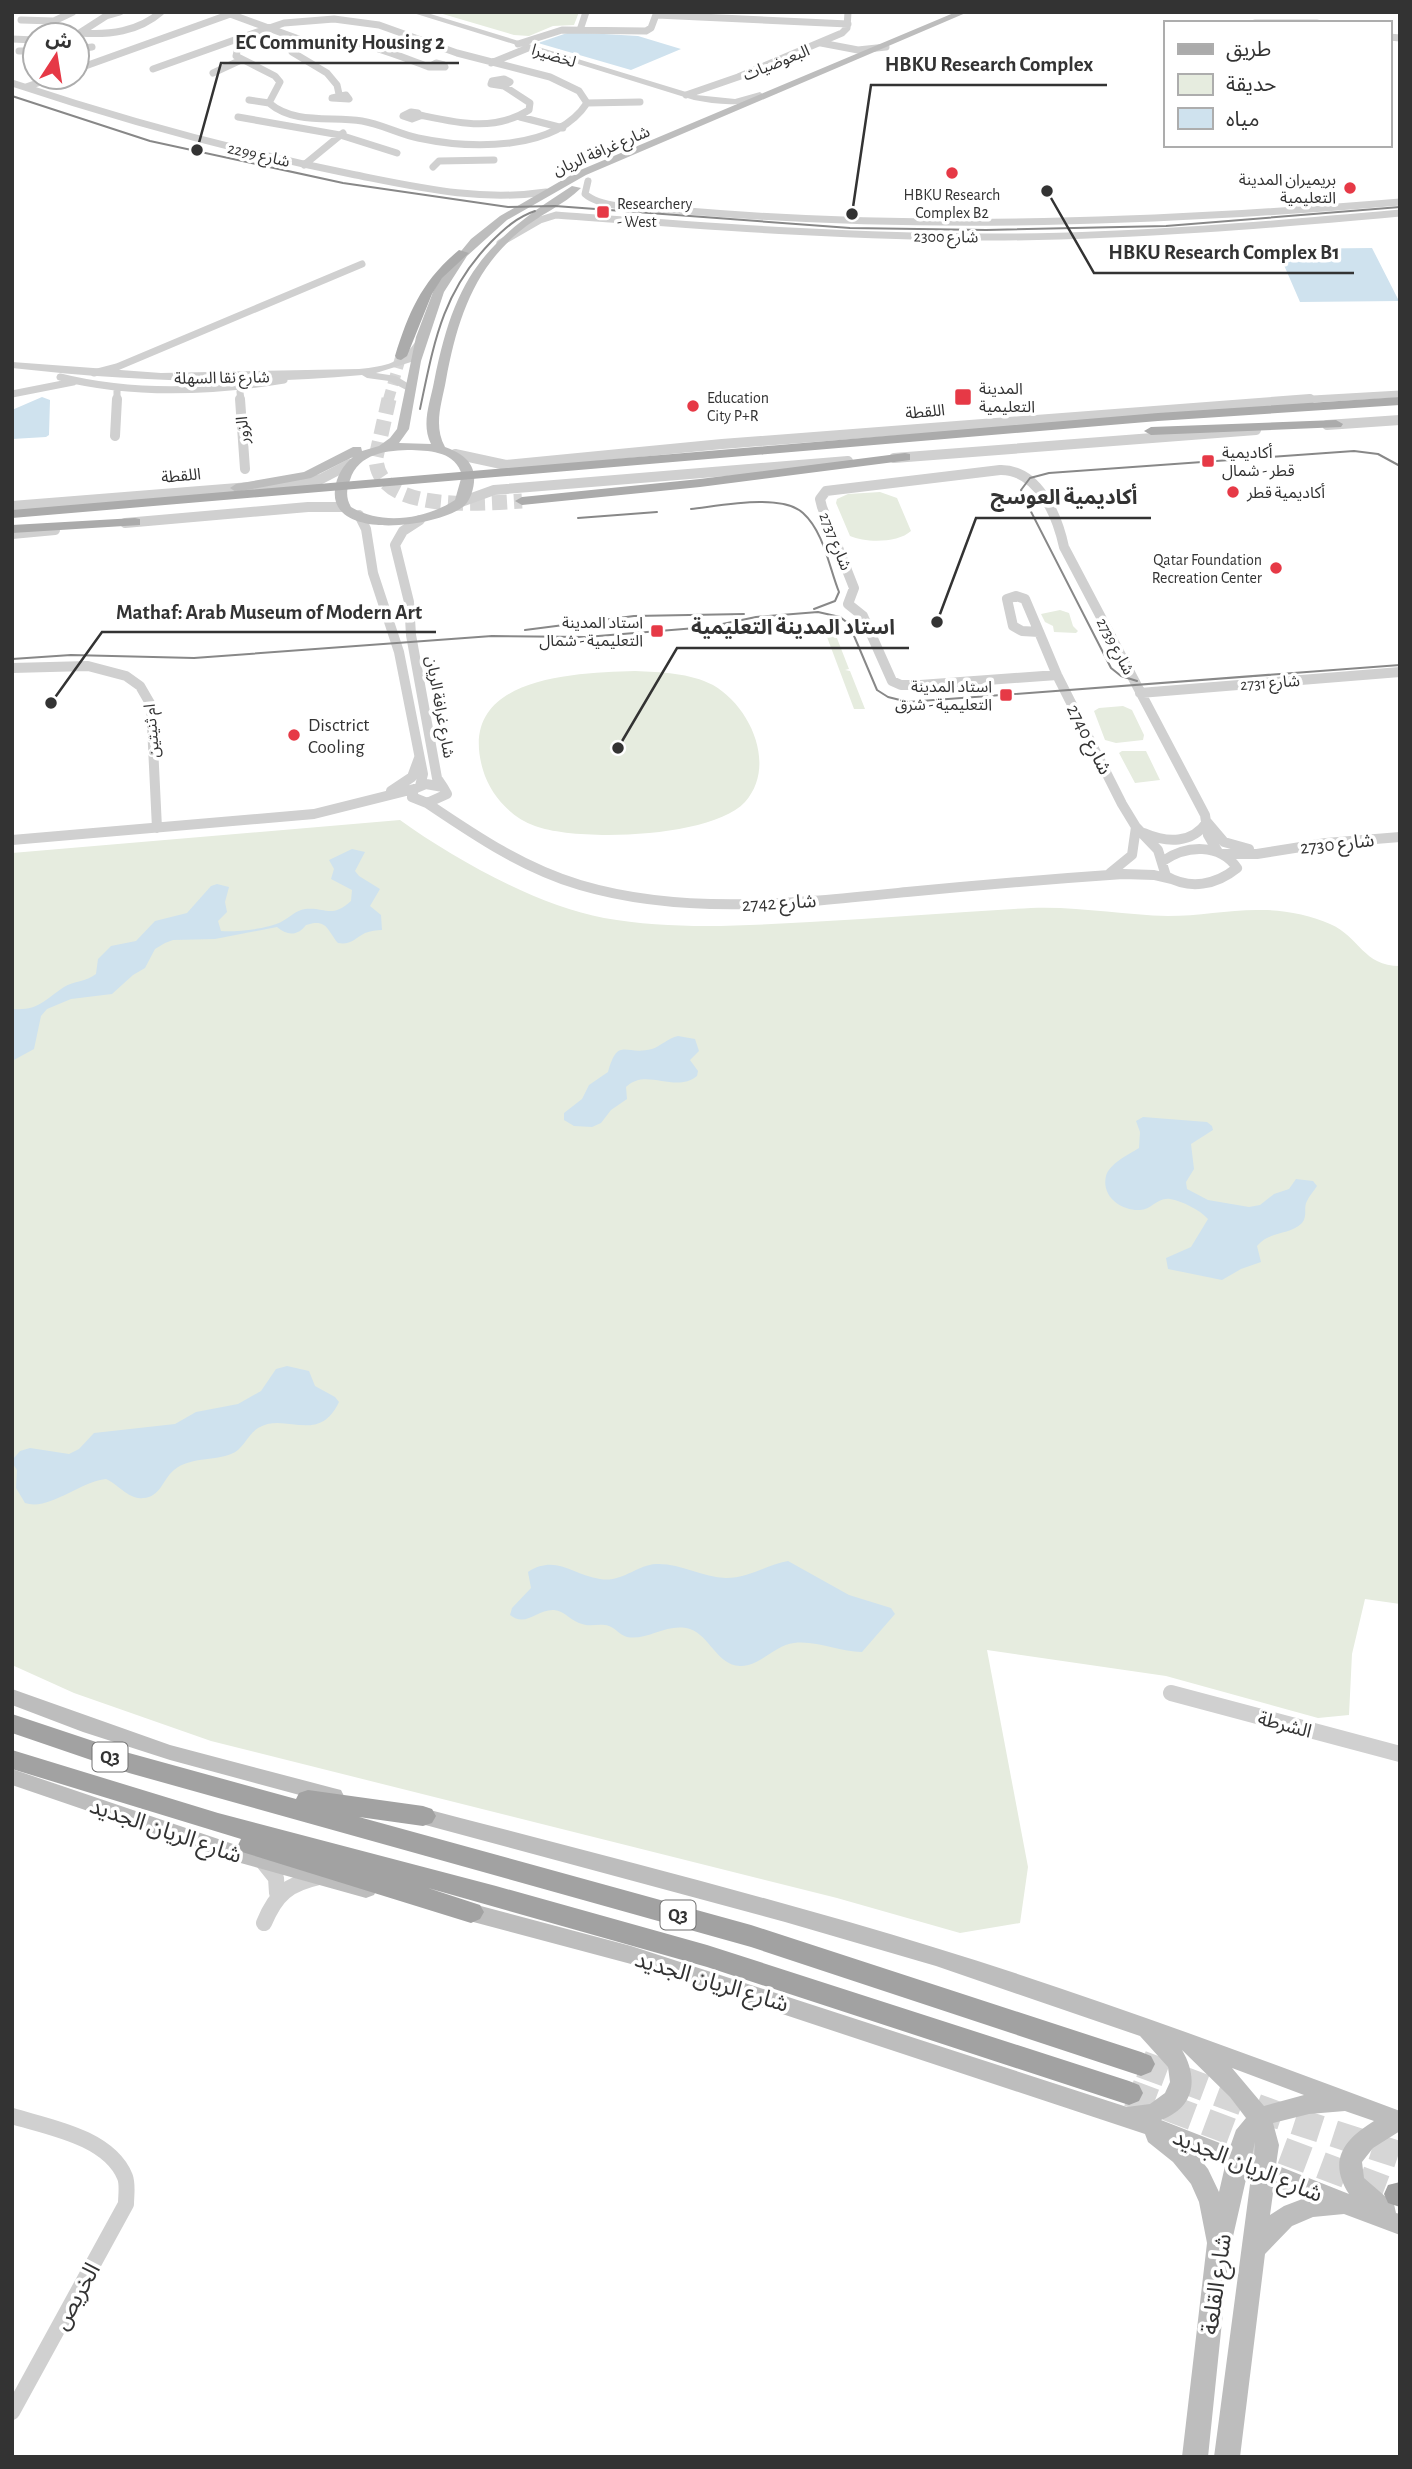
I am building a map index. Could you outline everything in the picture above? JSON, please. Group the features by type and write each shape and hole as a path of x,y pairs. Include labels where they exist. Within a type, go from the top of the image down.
{"highway":[{"name":"Q3","path":"12,1723 58,1741 751,1936 1141,2064"},
{"name":"شارع الريان الجديد","path":"12,1759 186,1815 352,1857 712,1956 1126,2109"},
{"path":"209,1784 423,1816"},
{"path":"186,1815 228,1839 471,1912"}],"main road":[{"name":"شارع غرافة الريان","path":"382,449 400,435 421,341 435,300 463,253 500,211 721,112 796,85 964,12"},
{"name":"شارع غرافة الريان","path":"440,449 430,430 450,331 468,282 485,256 539,210 588,181 980,12"},
{"path":"401,356 409,329 425,296 439,275 463,253"},
{"path":"1158,417 1326,399"},
{"name":"اللقطة","path":"906,448 1158,417 1400,401"},
{"name":"اللقطة","path":"12,529 342,497 468,481 1400,411"},
{"path":"236,488 291,480 318,471 389,431 405,416"},
{"path":"1098,433 1336,424"},
{"name":"اللقطة","path":"349,464 362,455 382,449 411,446 440,449 455,454"},
{"path":"627,454 906,448"},
{"path":"629,478 906,448"},
{"path":"522,501 700,483 906,448"},
{"path":"455,454 466,465 468,481 461,502"},
{"path":"342,497 349,464"},
{"path":"12,510 121,497"},
{"name":"اللقطة","path":"12,510 342,497 359,515 388,521 420,520 445,513 461,502"},
{"path":"12,529 135,522"},
{"path":"12,1697 74,1723 223,1767 423,1816 785,1913 937,1957 1190,2043 1398,2120"},
{"name":"شارع الريان الجديد","path":"19,1782 264,1863 471,1912 639,1958 1126,2109 1239,2161 1349,2204 1399,2209"},
{"path":"1126,2109 1136,2117 1152,2115 1166,2108 1176,2098 1181,2086 1181,2072 1175,2059 1147,2029"},
{"path":"1190,2043 1260,2118 1292,2107 1349,2101"},
{"path":"1126,2109 1191,2163 1208,2187 1215,2214 1217,2254"},
{"name":"شارع القلعة","path":"1195,2457 1217,2254 1244,2137 1260,2118 1266,2131 1265,2172 1227,2457"},
{"path":"1398,2120 1362,2141 1351,2158 1349,2174 1355,2186 1368,2199 1399,2209"},
{"path":"1256,2247 1288,2213 1322,2205 1349,2204"}],"street":[{"path":"12,18 50,21 64,18 73,12"},
{"path":"99,12 109,15"},
{"path":"91,26 120,12"},
{"path":"91,34 133,27 154,19 161,12"},
{"name":"لخضيرا","path":"414,12 517,48 690,96 732,104 796,85"},
{"path":"580,30 586,12"},
{"path":"491,62 550,32 640,32 649,30 656,16 761,16 848,24 848,12"},
{"path":"91,64 233,13 307,42"},
{"path":"152,69 265,27 307,20 361,21 491,62 528,70 569,85 579,91 587,103"},
{"name":"البعوضيات","path":"690,96 821,43 845,30 848,24"},
{"path":"240,38 236,56 275,76 280,82 269,103"},
{"path":"339,94 338,87 327,72 292,52 295,47 307,42 345,39 430,66"},
{"path":"821,43 844,48 886,47"},
{"path":"844,48 851,54 846,64"},
{"path":"502,65 531,51"},
{"path":"213,73 241,60"},
{"path":"419,116 474,124 520,117 529,110 530,103 508,86"},
{"name":"شارع 2299","path":"39,91 165,131 304,164 470,196 504,198 546,192"},
{"name":"لخضيرا","path":"690,96 721,112"},
{"path":"249,100 269,103 274,109 286,114 360,121 418,138 469,145 530,138 563,128 579,118 587,103"},
{"path":"587,103 639,102"},
{"path":"721,112 732,104"},
{"path":"238,117 375,142 397,153"},
{"path":"520,117 563,128"},
{"path":"304,164 360,121"},
{"path":"463,161 469,145"},
{"path":"433,167 439,161 494,160"},
{"name":"شارع 2300","path":"588,181 585,194 592,200 610,204 732,215 907,222 1179,220 1400,202"},
{"name":"شارع 2299","path":"470,196 500,211"},
{"name":"شارع 2300","path":"500,243 509,240 535,221 556,215 821,234 992,237 1194,231 1374,215 1400,216"},
{"path":"87,374 108,370 362,264"},
{"name":"شارع نقا السهلة","path":"132,382 346,372 400,363 412,356 421,341"},
{"path":"115,436 113,388 132,382 130,361"},
{"name":"شارع نقا السهلة","path":"12,368 87,374 132,382 230,386"},
{"name":"شارع نقا السهلة","path":"12,368 113,388"},
{"path":"346,372 396,371 395,375 386,377"},
{"name":"شارع نقا السهلة","path":"60,377 163,383 354,375 386,377 410,389"},
{"name":"شارع نقا السهلة","path":"244,389 284,380"},
{"path":"12,394 77,382"},
{"name":"الزور","path":"230,386 244,389 245,469"},
{"name":"اللقطة","path":"455,454 506,465 722,444 1400,394"},
{"name":"اللقطة","path":"906,448 1400,419"},
{"name":"اللقطة","path":"121,497 318,480 349,464"},
{"name":"شارع 2737","path":"1012,470 926,476 836,487 826,491 820,499 854,587 848,604 863,616 886,674 892,681 901,685 920,685 1057,675"},
{"name":"شارع 2739","path":"1012,470 1019,471 1043,497 1061,529 1064,547 1220,853 1234,861 1237,868"},
{"name":"اللقطة","path":"461,502 494,490 629,478"},
{"name":"اللقطة","path":"135,522 307,507 342,497"},
{"name":"شارع غرافة الريان","path":"359,515 366,530 367,547 379,597 399,652 423,774 416,791"},
{"name":"شارع غرافة الريان","path":"420,520 403,531 395,545 409,602 411,635 438,778 444,792"},
{"name":"شارع 2740","path":"1040,632 1018,630 1011,624 1007,599 1016,596 1025,599 1040,632 1057,675 1136,827 1149,840 1163,862 1163,871 1171,879"},
{"name":"ام ثنيتين","path":"12,668 55,665 93,667 122,675 139,684 152,703 157,828"},
{"name":"شارع 2731","path":"1140,692 1400,672"},
{"name":"شارع غرافة الريان","path":"363,801 404,783 411,777 419,758"},
{"path":"12,840 285,817 337,809 416,791 432,784 444,792 446,807 452,820"},
{"path":"416,791 427,803 444,792"},
{"path":"337,809 416,791"},
{"name":"شارع 2742","path":"427,803 489,845 541,872 604,891 698,904 777,904 1108,874 1154,875 1171,879"},
{"path":"1108,874 1129,863 1132,858 1136,848 1136,827 1154,837 1180,841 1199,834 1208,827"},
{"path":"1163,862 1171,854 1190,850 1208,827"},
{"path":"1208,827 1224,842 1248,849 1274,850"},
{"name":"شارع 2730","path":"1190,850 1257,854 1400,837"},
{"path":"1149,840 1190,850"},
{"name":"شارع 2730","path":"1171,879 1185,883 1213,882 1251,859 1274,850"},
{"name":"شارع 2742","path":"1123,874 1163,862"},
{"name":"الشرطة","path":"1171,1693 1400,1754"},
{"path":"264,1863 276,1878 277,1893 264,1923"},
{"path":"277,1893 298,1881 319,1877"},
{"path":"12,2116 96,2146 114,2159 125,2177"},
{"name":"الخريص","path":"12,2412 126,2204 125,2177"}],"green space":[{"path":"436,12 579,12 574,25 553,26 529,36 514,35"},
{"path":"880,492 897,498 911,531 898,538 882,541 850,536 836,503 837,499 848,494"},
{"path":"1060,610 1069,613 1073,626 1078,631 1076,633 1054,632 1053,626 1045,622 1041,614"},
{"path":"833,628 849,669 845,670 850,671 865,709 854,709 824,629"},
{"path":"635,671 675,674 704,681 727,695 739,708 755,738 759,755 759,772 754,788 745,802 728,814 704,823 644,834 581,834 555,831 535,826 509,811 496,796 483,770 479,739 486,715 503,698 526,686 553,678"},
{"path":"1123,706 1132,710 1144,735 1143,740 1116,743 1105,740 1094,711 1099,708"},
{"path":"1146,751 1160,780 1135,783 1119,753"},
{"path":"400,820 471,865 525,892 579,912 630,922 732,926 1031,908 1168,916 1271,910 1306,916 1330,924 1378,961 1400,966 1400,1604 1365,1599 1352,1654 1349,1715 1318,1718 1166,1676 987,1650 1028,1867 1020,1923 960,1933 837,1898 211,1741 74,1693 12,1665 12,853"}],"water":[{"path":"570,32 638,36 681,49 631,70 538,43"},
{"path":"1372,248 1399,301 1300,302 1277,249"},
{"path":"42,397 50,400 49,435 12,439 12,410"},
{"path":"352,849 365,852 355,871 380,889 370,906 381,915 382,930 367,932 346,943 338,943 326,926 318,923 306,925 292,934 277,927 215,939 173,940 155,949 145,968 112,994 71,999 47,1009 41,1016 34,1049 12,1061 12,1009 35,1006 64,987 92,977 96,974 98,959 111,946 136,941 155,921 187,913 211,886 217,884 229,887 225,902 227,912 218,921 221,931 268,927 305,909 338,910 351,901 352,890 331,879 334,869 329,860"},
{"path":"678,1036 695,1039 699,1051 690,1060 698,1071 697,1076 679,1082 642,1079 634,1082 626,1087 627,1099 611,1110 601,1123 592,1127 574,1126 564,1120 564,1113 582,1099 589,1085 608,1072 615,1054 619,1051 652,1049"},
{"path":"1143,1117 1207,1122 1212,1126 1213,1130 1191,1144 1194,1169 1186,1182 1187,1189 1208,1200 1249,1207 1260,1205 1274,1194 1289,1189 1296,1179 1313,1181 1317,1186 1306,1204 1302,1223 1262,1241 1257,1246 1261,1262 1222,1280 1168,1269 1166,1258 1191,1247 1208,1219 1190,1206 1170,1199 1144,1209 1126,1208 1114,1201 1105,1184 1111,1167 1139,1148 1140,1132 1136,1121"},
{"path":"287,1366 309,1371 315,1386 335,1397 339,1402 331,1415 311,1425 279,1423 258,1428 235,1452 180,1466 170,1474 154,1495 149,1497 133,1497 106,1479 85,1485 54,1500 34,1504 25,1503 16,1488 17,1470 13,1464 20,1451 30,1448 69,1454 79,1449 94,1433 175,1424 196,1412 238,1404 261,1391 276,1369"},
{"path":"788,1561 849,1595 891,1608 895,1614 862,1652 811,1643 794,1643 754,1663 740,1666 725,1661 697,1633 682,1627 635,1638 622,1635 609,1626 582,1624 554,1610 521,1620 510,1615 512,1608 531,1588 528,1572 547,1565 556,1565 590,1577 608,1580 656,1564 726,1578 742,1576"}],"tunnel":[{"path":"388,401 401,356"},
{"path":"389,399 376,457 381,476 393,489 435,502 522,501"},
{"path":"1141,2064 1280,2116 1400,2155"},
{"path":"1129,2093 1398,2194"}],"tram line":[{"path":"12,96 150,141 343,183 508,207 555,206 850,228 986,230 1166,226 1400,207"},
{"path":"420,409 442,320 461,280 491,242 517,220 535,211"},
{"path":"1137,681 1121,676 1111,668 1024,498 1021,490 1030,478 1049,473 1354,451 1378,454 1400,466"},
{"path":"691,509 765,502 793,507 803,513 821,540 839,592 835,601 814,609"},
{"path":"578,518 657,512"},
{"path":"12,659 71,655 194,658 492,636 586,637 708,627 756,617 818,612 840,617 849,624 877,690 888,697 908,702 1400,665"},
{"path":"525,630 634,616 744,614"}],"place":[{"name":"EC Community Housing 2","path":"197,150"},
{"name":"HBKU Research Complex B2","path":"952,173"},
{"name":"بريميران المدينة التعليمية","path":"1350,188"},
{"name":"HBKU Research Complex B1","path":"1047,191"},
{"name":"Researchery - West","path":"603,212"},
{"name":"HBKU Research Complex","path":"852,214"},
{"name":"المدينة التعليمية","path":"963,397"},
{"name":"Education City P+R","path":"693,406"},
{"name":"أكاديمية قطر - شمال","path":"1208,461"},
{"name":"أكاديمية قطر","path":"1233,492"},
{"name":"Qatar Foundation Recreation Center","path":"1276,568"},
{"name":"أكاديمية العوسج","path":"937,622"},
{"name":"استاد المدينة التعليمية - شمال","path":"657,631"},
{"name":"استاد المدينة التعليمية - شرق","path":"1006,695"},
{"name":"Mathaf: Arab Museum of Modern Art","path":"51,703"},
{"name":"Disctrict Cooling","path":"294,735"},
{"name":"استاد المدينة التعليمية","path":"618,748"}]}
